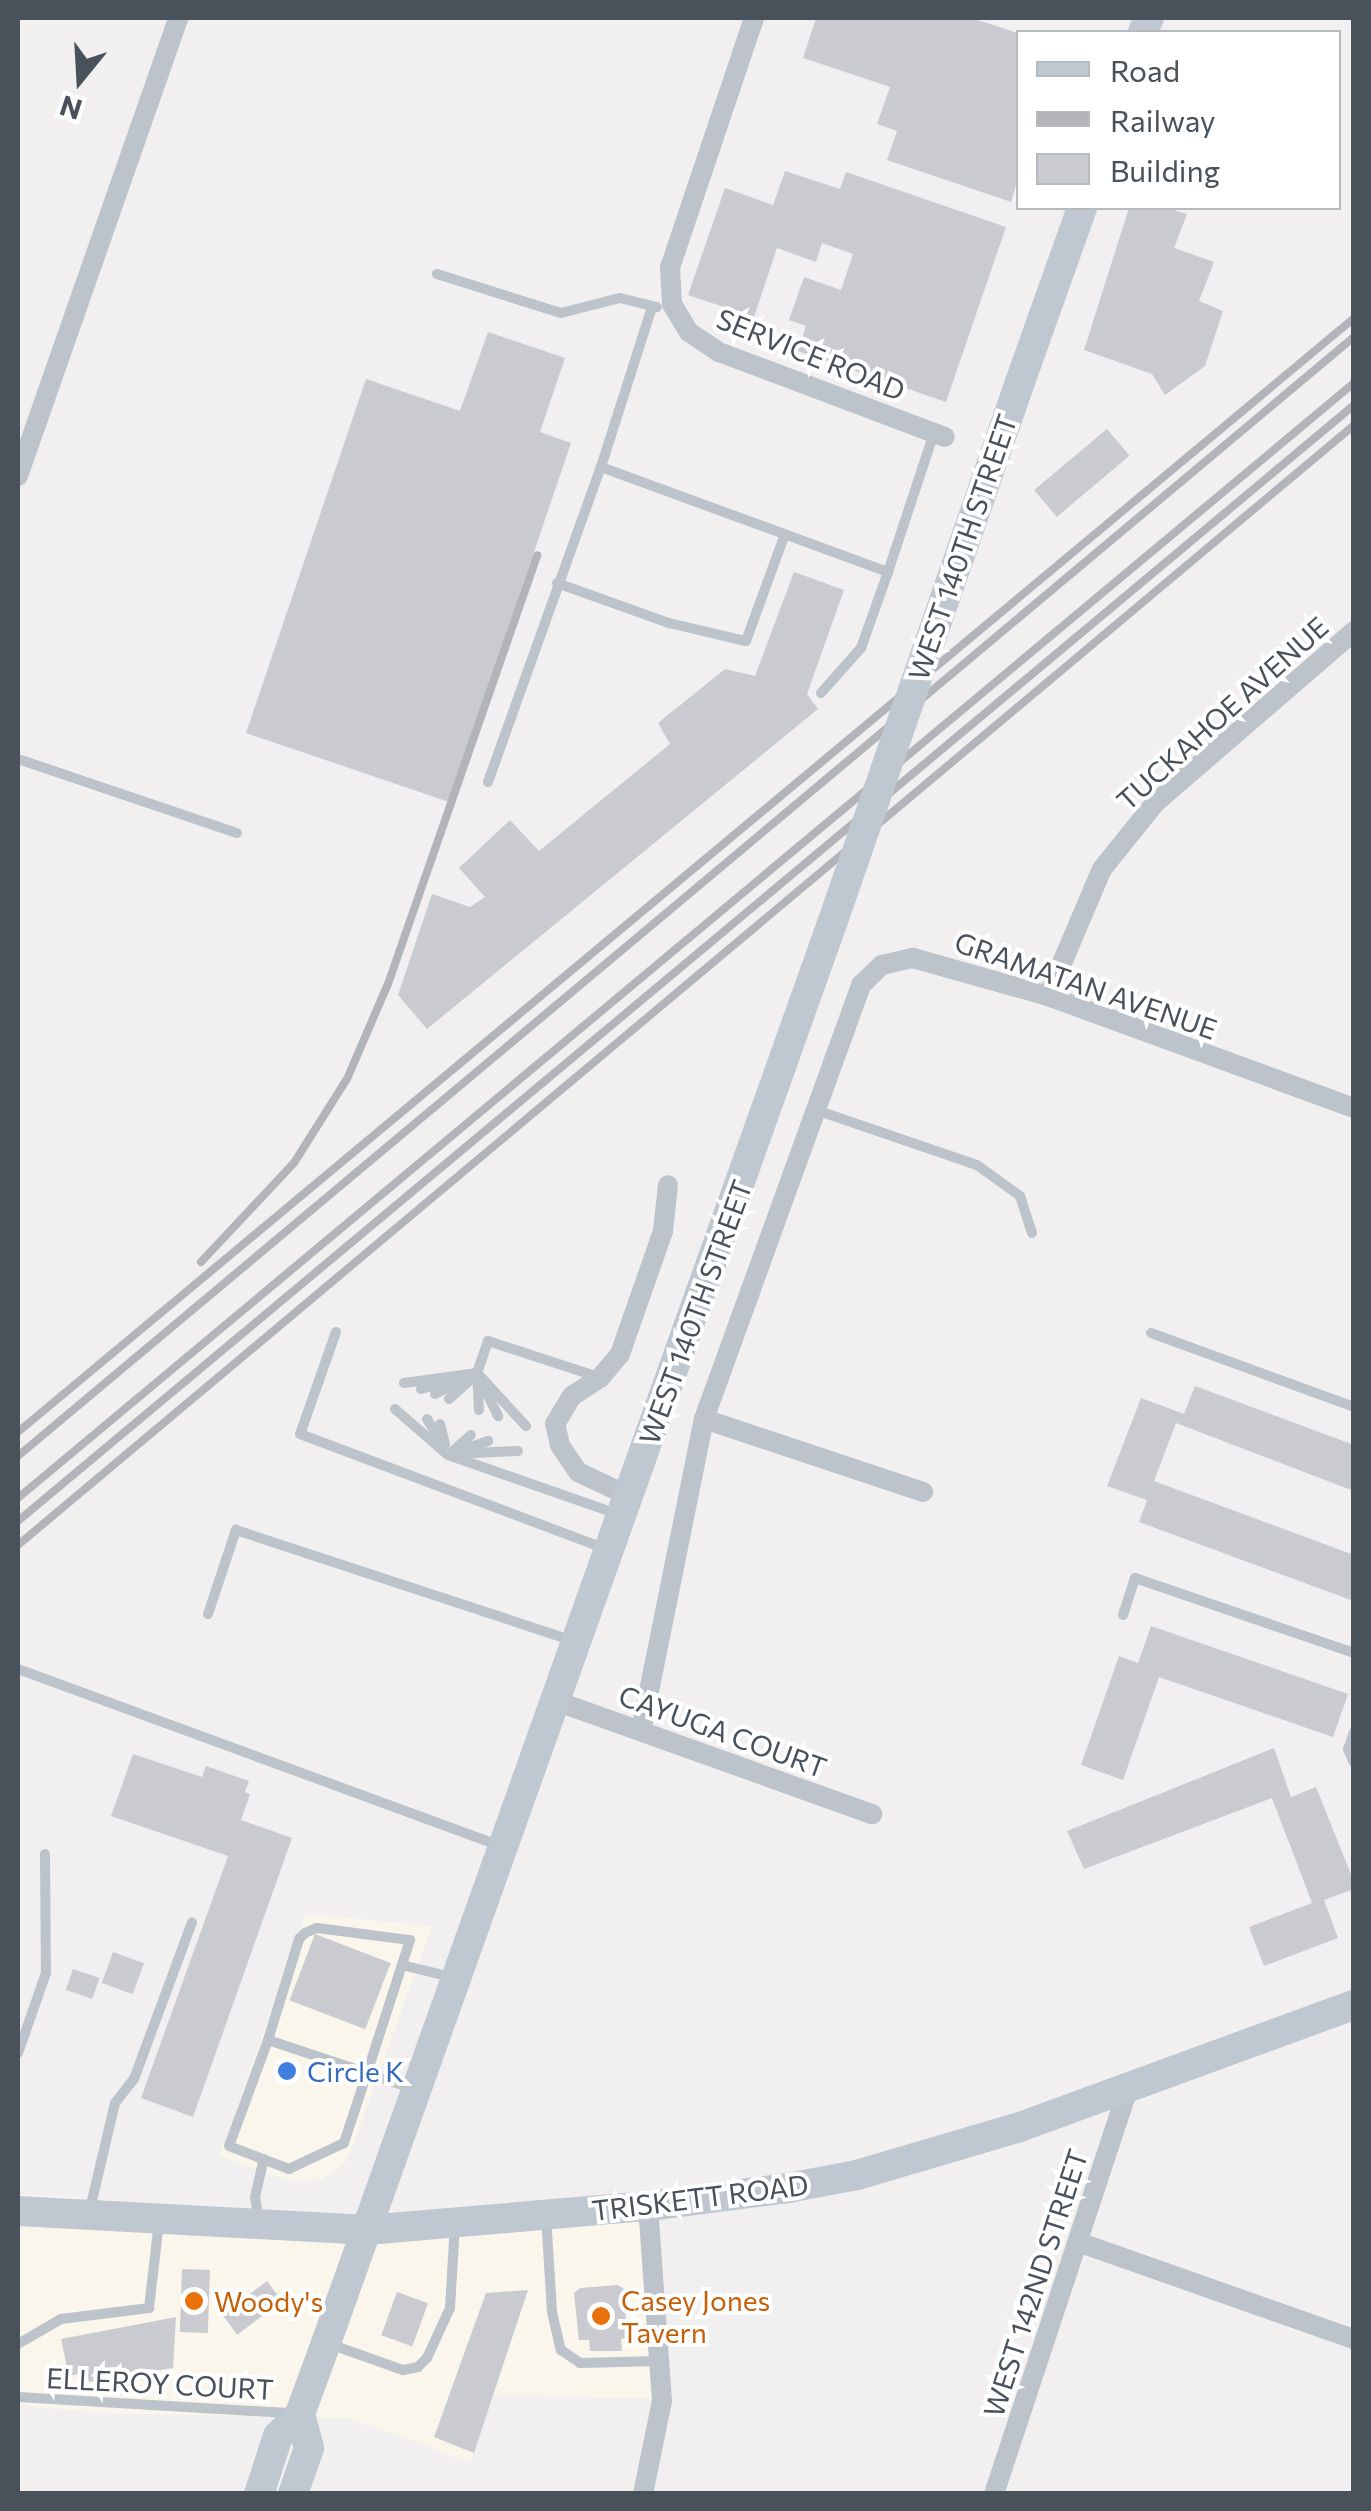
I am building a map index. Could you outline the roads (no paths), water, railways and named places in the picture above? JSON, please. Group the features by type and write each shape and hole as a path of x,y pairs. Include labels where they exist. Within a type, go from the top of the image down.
{"main road":[{"name":"WEST 140TH STREET","path":"259,2494 278,2436 300,2414 367,2230 828,936 1081,210"},
{"name":"TRISKETT ROAD","path":"18,2211 367,2230 648,2206 857,2175 1128,2089 1354,2005"},
{"name":"WEST 140TH STREET","path":"293,2494 309,2448 300,2414"}],"street":[{"path":"18,476 23,445 178,18"},
{"path":"662,306 670,267 754,18"},
{"name":"SERVICE ROAD","path":"662,306 689,332 719,352 939,436"},
{"name":"TUCKAHOE AVENUE","path":"1048,996 1102,869 1156,804 1354,631"},
{"name":"GRAMATAN AVENUE","path":"641,1731 704,1419 861,985 882,965 913,958 1048,996 1354,1108"},
{"path":"626,1506 578,1472 560,1445 554,1424 572,1396 600,1378 620,1354 663,1232 668,1185"},
{"path":"704,1419 922,1492"},
{"name":"CAYUGA COURT","path":"556,1701 872,1814"},
{"name":"WEST 142ND STREET","path":"994,2494 1128,2089"},
{"path":"643,2494 662,2401 648,2206"},
{"path":"1078,2242 1354,2339"}],"lane":[{"path":"437,274 561,313 620,298 662,306 557,583 488,782"},
{"path":"821,693 862,648 939,436"},
{"path":"601,467 888,572"},
{"path":"557,583 669,623 746,640 785,534"},
{"path":"18,759 237,833"},
{"path":"816,1110 977,1165 1020,1196 1032,1234"},
{"path":"336,1332 300,1434 610,1550"},
{"path":"1152,1334 1354,1407"},
{"path":"479,1410 477,1373 488,1341 600,1378"},
{"path":"404,1383 477,1373"},
{"path":"421,1390 477,1373"},
{"path":"434,1394 477,1373"},
{"path":"449,1399 477,1373"},
{"path":"477,1373 498,1416"},
{"path":"477,1373 514,1421"},
{"path":"477,1373 526,1426"},
{"path":"395,1409 448,1454 626,1506"},
{"path":"412,1415 448,1454 518,1451"},
{"path":"427,1419 448,1454"},
{"path":"440,1424 448,1454"},
{"path":"448,1454 470,1435"},
{"path":"448,1454 488,1442"},
{"path":"448,1454 505,1447"},
{"path":"208,1614 236,1530 577,1642"},
{"path":"1123,1615 1135,1578 1354,1653"},
{"path":"18,1670 504,1847"},
{"path":"1354,1732 1348,1748 1354,1763"},
{"path":"18,2053 46,1972 45,1854"},
{"path":"88,2215 115,2103 134,2079 192,1922"},
{"path":"318,1928 410,1940 402,1965 344,2143 289,2169 229,2146 268,2040 298,1939 318,1928"},
{"path":"402,1965 457,1978"},
{"path":"268,2040 417,2090"},
{"path":"260,2224 255,2197 264,2159"},
{"path":"546,2215 552,2312 561,2350 580,2363 660,2361"},
{"path":"18,2344 61,2319 149,2308 159,2218"},
{"path":"326,2343 403,2370 418,2367 428,2358 450,2308 454,2223"},
{"name":"ELLEROY COURT","path":"18,2397 300,2414"}],"railway":[{"path":"18,1432 1354,318"},
{"path":"18,1456 1354,337"},
{"path":"18,1498 1354,383"},
{"path":"18,1521 1354,405"},
{"path":"18,1545 1354,425"},
{"path":"201,1262 294,1163 347,1079 388,984 537,555"}],"place":[{"name":"Circle K","path":"287,2071"},
{"name":"Woody's","path":"194,2301"},
{"name":"Casey Jones Tavern","path":"601,2316"}]}
